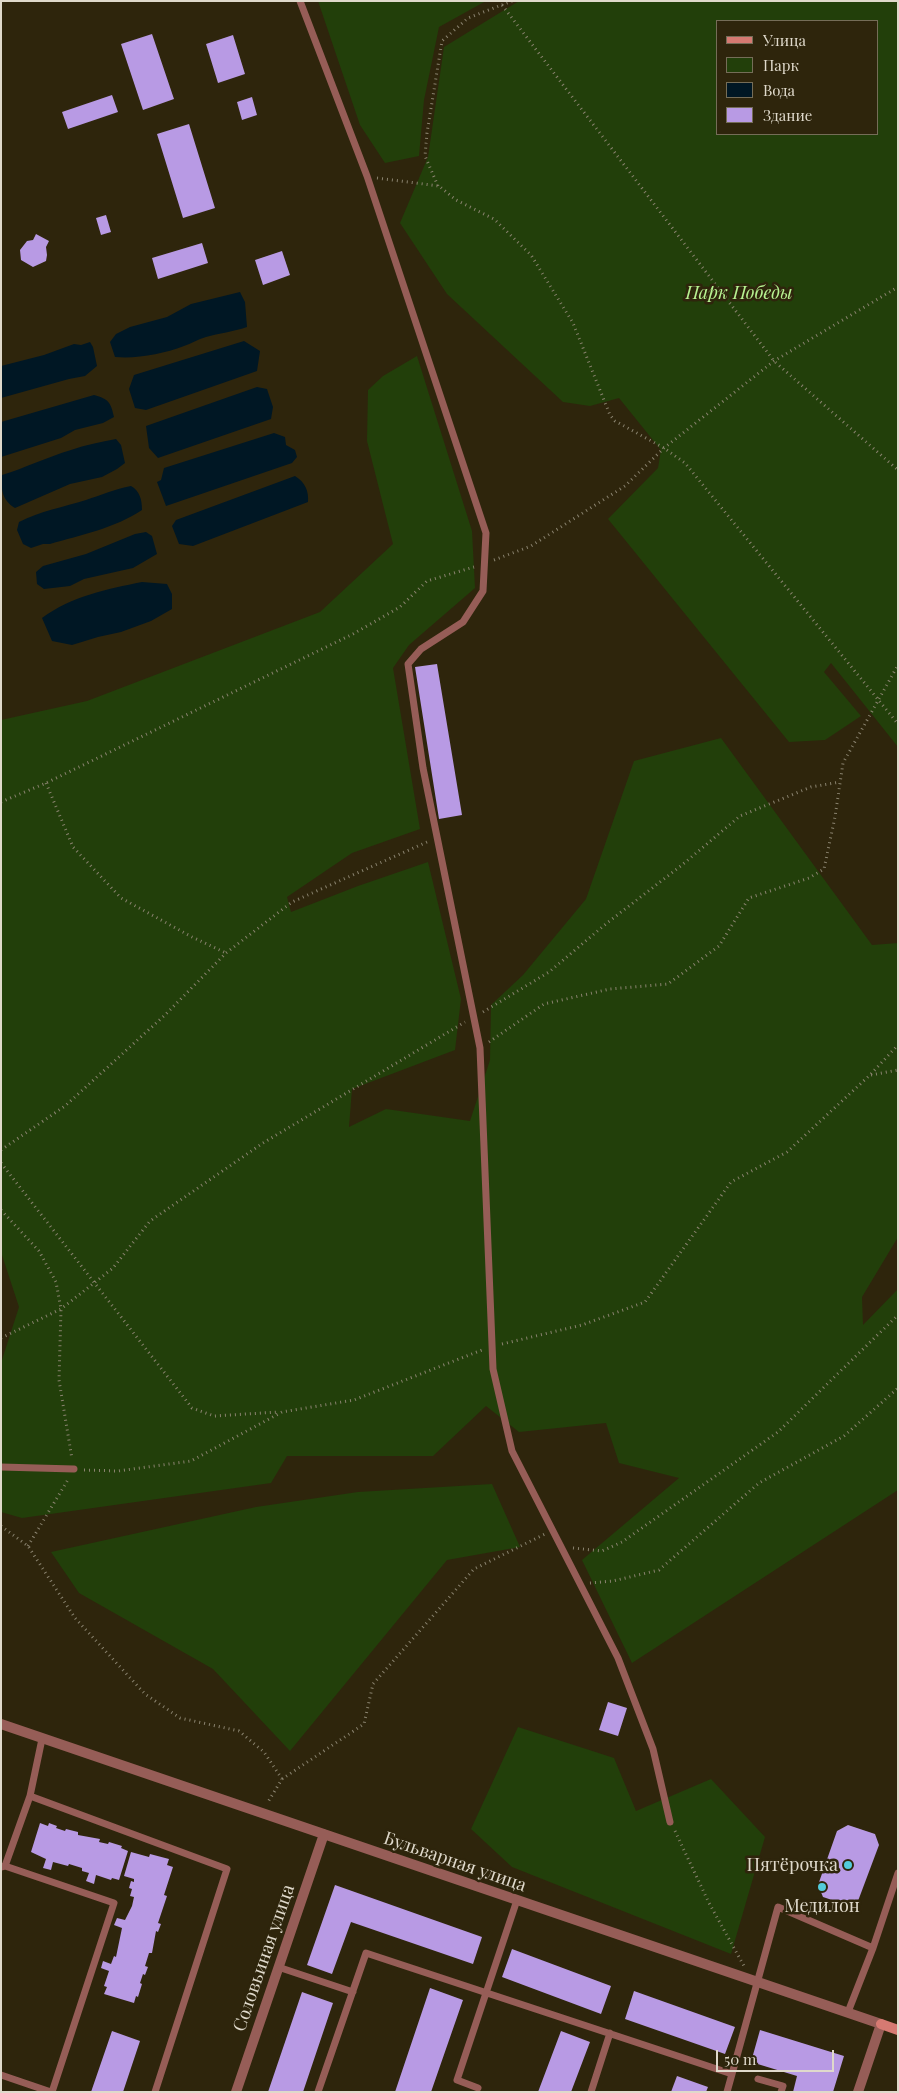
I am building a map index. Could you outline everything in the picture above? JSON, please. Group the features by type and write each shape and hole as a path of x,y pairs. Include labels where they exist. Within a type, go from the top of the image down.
{"street":[{"name":"Бульварная улица","path":"1,1724 898,2030"},
{"name":"Соловьиная улица","path":"236,2092 324,1834"},
{"path":"858,2092 881,2024"}],"lane":[{"path":"300,1 367,176 486,532 483,591 463,622 422,649 408,664 437,838 480,1048 493,1369 512,1451 618,1658 654,1749 670,1822"},
{"path":"1,1467 74,1469"},
{"path":"1,2075 51,2092 114,1903 3,1867 30,1796 42,1739"},
{"path":"30,1796 227,1870 155,2092"},
{"path":"848,2012 873,1948 898,1873"},
{"path":"478,2088 457,2080 516,1900"},
{"path":"727,2092 759,1982 778,1907 873,1948"},
{"path":"318,2092 366,1953 732,2074"},
{"path":"278,1967 353,1992"},
{"path":"591,2092 610,2034"},
{"path":"758,2080 783,2086 781,2092"}],"path":[{"path":"512,1 468,18 442,41 426,132 425,156 438,186 456,200 494,218 531,255 573,323 610,415 616,421 664,448 685,463 898,724"},
{"path":"502,5 774,361 898,470"},
{"path":"367,176 438,186"},
{"path":"1,802 46,783 353,634 400,607 428,581 485,564 531,546 624,486 664,448 774,361 898,287"},
{"path":"480,1048 544,1004 610,989 668,984 719,946 749,898 809,878 824,869 843,762 898,665"},
{"path":"1,1338 61,1309 113,1268 150,1221 263,1143 549,972 740,816 811,788 840,782"},
{"path":"46,783 73,847 121,898 192,937 226,953"},
{"path":"1,1150 65,1106 165,1015 226,953 292,902 437,838"},
{"path":"1,1162 192,1408 214,1416 282,1412 354,1400 492,1346 582,1325 645,1302 731,1182 787,1152 870,1075 898,1045"},
{"path":"870,1075 898,1070"},
{"path":"1,1210 39,1250 56,1282 61,1309 59,1380 74,1469 28,1546"},
{"path":"560,1545 580,1550 602,1551 622,1542 778,1432 898,1315"},
{"path":"580,1584 613,1581 659,1570 760,1483 844,1436 898,1388"},
{"path":"74,1469 118,1471 191,1461 282,1412"},
{"path":"1,1526 28,1546 75,1618 145,1694 180,1718 239,1731 264,1752 282,1779"},
{"path":"262,1813 282,1779 364,1724 373,1684 474,1569 552,1530"},
{"path":"670,1822 710,1903 744,1964 741,1976"}],"green space":[{"path":"318,1 486,1 439,27 424,100 419,156 385,163 360,125"},
{"name":"Парк Победы","path":"519,1 898,1 898,747 831,663 824,672 861,716 825,740 789,742 608,519 658,468 661,450 619,398 590,406 563,402 447,294 400,223 428,157 444,47"},
{"path":"417,356 472,531 475,588 409,645 393,668 420,829 352,853 287,897 291,912 428,862 461,999 455,1050 352,1089 349,1127 386,1109 470,1121 490,1060 491,1005 523,975 586,899 634,761 721,738 872,945 898,943 898,1237 862,1297 863,1325 898,1289 898,1490 632,1663 582,1560 679,1478 619,1463 606,1423 519,1432 486,1406 433,1456 287,1456 271,1483 22,1518 1,1512 1,1363 19,1307 1,1252 1,720 87,701 320,612 393,544 367,441 368,390 383,376"},
{"path":"492,1484 520,1547 447,1560 290,1751 213,1669 79,1593 51,1552 256,1507 358,1492"},
{"path":"518,1727 614,1758 636,1811 711,1779 765,1837 731,1954 512,1867 471,1829"}],"water":[{"path":"240,292 245,302 247,327 216,334 159,354 141,357 115,357 110,342 116,334 130,327 167,317 191,304"},
{"path":"244,341 260,351 257,371 146,410 135,408 129,389 134,375"},
{"path":"90,342 97,366 85,376 1,398 1,366 44,355 74,344 81,345"},
{"path":"257,387 267,389 273,407 271,419 158,458 149,448 146,426"},
{"path":"94,395 109,402 114,417 103,423 75,430 61,438 1,457 1,422"},
{"path":"274,433 285,437 286,445 295,450 297,457 292,463 166,506 157,482 161,480 164,468"},
{"path":"116,439 121,445 125,463 117,469 102,477 70,484 15,508 7,502 2,490 2,475 76,448"},
{"path":"295,476 306,487 308,502 193,546 179,544 172,526 176,520"},
{"path":"131,486 137,490 140,496 142,510 121,522 50,544 31,548 23,544 17,530 19,522 44,512"},
{"path":"146,532 152,536 157,554 133,568 84,579 70,586 44,589 37,584 36,572 43,566 86,554 135,534"},
{"path":"142,582 167,584 172,594 172,609 151,621 121,632 72,645 52,641 42,618 53,610 90,594"}],"building":[{"path":"152,34 174,99 143,110 121,44"},
{"path":"233,35 245,74 218,83 206,44"},
{"path":"112,95 118,112 68,129 62,112"},
{"path":"252,97 257,115 242,120 237,102"},
{"path":"189,124 215,208 183,218 157,134"},
{"path":"106,215 111,232 101,235 96,218"},
{"path":"36,234 49,241 46,247 46,261 33,267 21,260 20,250 27,241 33,240"},
{"path":"202,243 208,263 158,279 152,258"},
{"path":"282,251 290,275 263,285 255,260"},
{"path":"437,664 462,815 439,819 415,667"},
{"path":"608,1702 627,1708 618,1736 599,1730"},
{"path":"40,1823 48,1826 49,1823 65,1831 66,1829 78,1832 78,1835 100,1839 99,1842 108,1844 109,1842 122,1846 121,1848 128,1851 119,1880 112,1878 111,1880 96,1875 94,1884 86,1881 89,1873 82,1871 82,1868 69,1864 68,1866 53,1862 51,1870 43,1868 46,1859 31,1852"},
{"name":"Пятёрочка","path":"848,1825 875,1834 879,1845 858,1901 850,1906 823,1897 818,1885 837,1831"},
{"path":"131,1852 149,1857 150,1854 169,1859 167,1865 173,1867 164,1895 167,1896 158,1923 161,1924 158,1932 156,1931 152,1953 149,1953 145,1966 148,1967 145,1975 143,1974 138,1997 136,1996 134,2003 104,1994 107,1987 104,1986 109,1971 101,1968 103,1961 111,1964 114,1956 116,1957 122,1928 114,1925 117,1918 125,1920 132,1906 134,1897 130,1896 132,1889 129,1888 131,1881 134,1882 134,1879 124,1876"},
{"path":"335,1885 482,1937 473,1964 351,1922 332,1974 307,1965"},
{"path":"512,1949 611,1986 601,2014 502,1977"},
{"path":"430,1988 463,2000 431,2092 395,2092"},
{"path":"634,1991 735,2027 725,2054 625,2019"},
{"path":"302,1992 333,2003 303,2092 268,2092"},
{"path":"760,2030 844,2056 833,2092 793,2092 797,2076 751,2062"},
{"path":"112,2031 140,2041 123,2092 91,2092"},
{"path":"561,2031 590,2042 571,2092 538,2092"},
{"path":"677,2076 708,2087 706,2092 671,2092"}],"place":[{"name":"Пятёрочка","path":"848,1865"},
{"name":"Медилон","path":"822,1887"}]}
